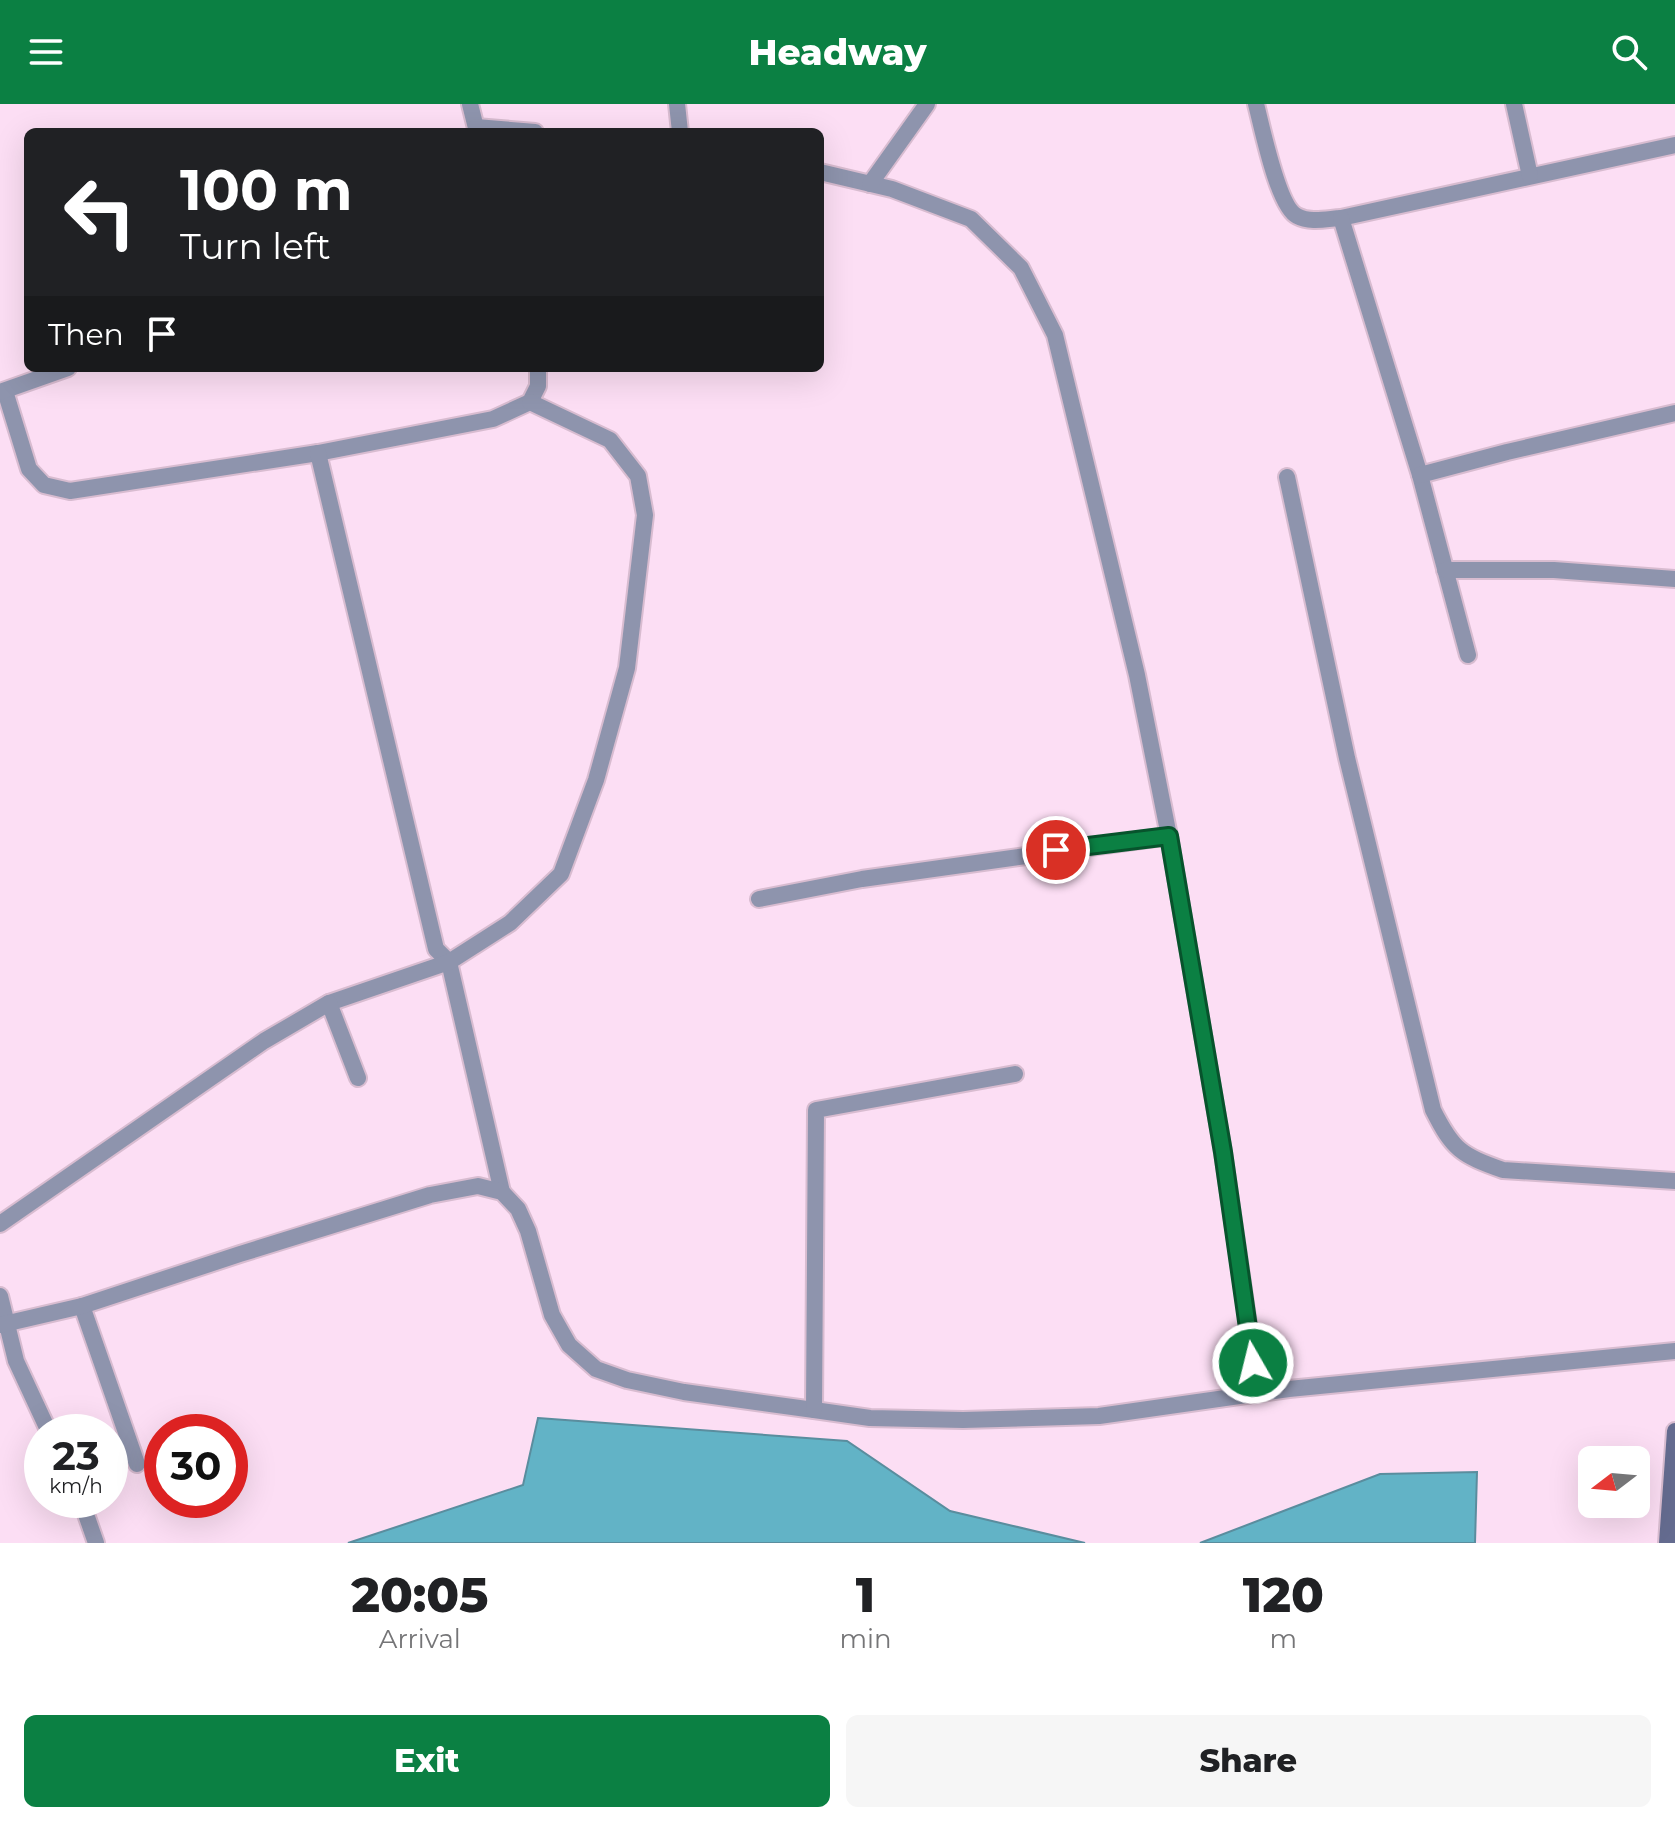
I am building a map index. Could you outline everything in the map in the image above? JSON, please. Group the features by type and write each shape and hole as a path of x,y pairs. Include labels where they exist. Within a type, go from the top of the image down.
{"street":[{"path":"470,104 476,128"},
{"path":"677,104 680,128"},
{"path":"870,184 927,104"},
{"path":"1256,104 1282,201 1294,216 1314,221 1341,218 1675,145"},
{"path":"1514,104 1530,176"},
{"path":"824,173 892,189 971,219 1021,268 1055,335 1137,675 1169,836 1223,1152 1258,1393"},
{"path":"1341,218 1420,475 1468,655"},
{"path":"51,372 3,391 29,469 44,485 70,491 318,453 493,419 530,402 538,386 538,372"},
{"path":"0,1224 264,1041 329,1003 449,962 510,923 561,874 596,780 627,668 645,515 638,476 610,440 530,402"},
{"path":"1420,475 1675,413"},
{"path":"318,453 436,949 449,962 502,1192 518,1209 528,1231 552,1315 569,1345 596,1369 627,1380 684,1392 870,1418 963,1420 1084,1417 1258,1393 1675,1351"},
{"path":"1287,477 1347,758 1429,1095 1449,1142 1476,1160 1503,1170 1675,1181"},
{"path":"1445,570 1554,570 1675,579"},
{"path":"759,899 877,876 1169,836"},
{"path":"329,1003 358,1078"},
{"path":"814,1410 816,1110 1015,1074"},
{"path":"4,1324 82,1306 430,1195 478,1186 502,1192"},
{"path":"0,1296 4,1324 16,1361 41,1414"},
{"path":"82,1306 137,1464"},
{"path":"1667,1543 1675,1431"},
{"path":"87,1518 96,1543"}],"water":[{"path":"538,1418 847,1441 950,1511 1085,1543 348,1543 523,1485"},
{"path":"1477,1472 1475,1543 1200,1543 1380,1474"}],"route":[{"path":"1056,850 1169,836 1223,1152 1253,1363"}]}
